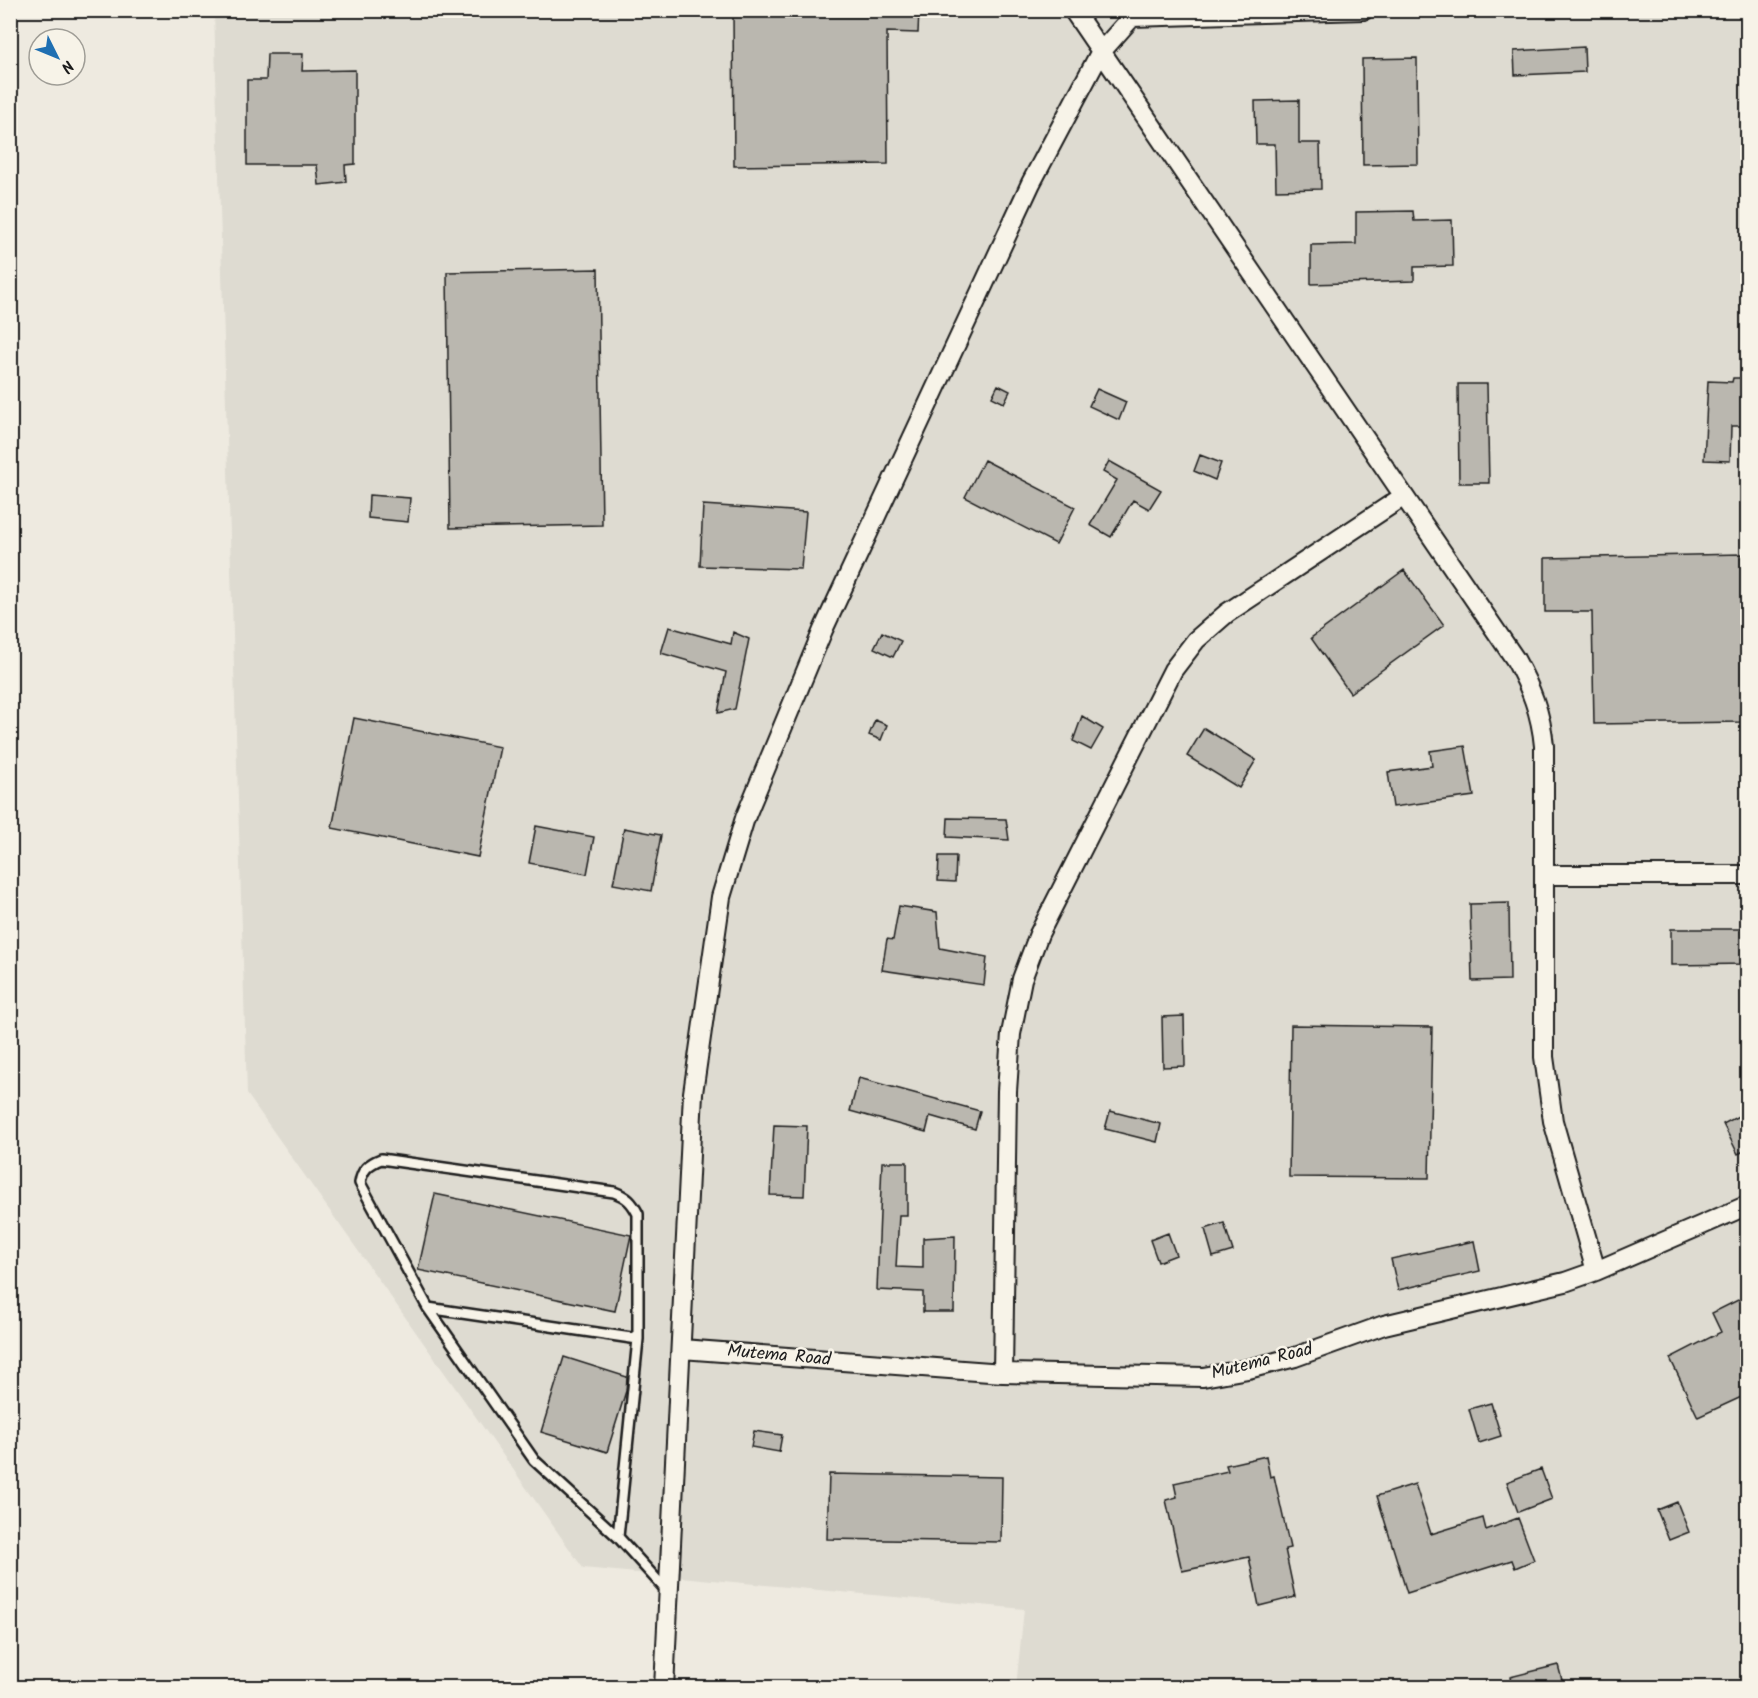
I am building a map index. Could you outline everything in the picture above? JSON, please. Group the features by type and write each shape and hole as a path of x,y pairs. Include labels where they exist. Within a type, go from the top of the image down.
{"street":[{"path":"1073,10 1100,53 1515,659 1533,692 1542,721 1544,746 1543,1027 1548,1087 1553,1121 1596,1271"},
{"path":"664,1688 667,1591 696,1063 721,897 745,818 823,630 1031,183 1100,53 1132,17 1364,10"},
{"path":"1003,1372 1008,1079 1011,1034 1022,979 1039,934 1173,670 1196,640 1227,613 1404,496"},
{"path":"1544,875 1748,875"},
{"name":"Mutema Road","path":"682,1349 1003,1372 1203,1377 1248,1370 1295,1357 1384,1324 1565,1282 1596,1271 1748,1205"}],"lane":[{"path":"618,1537 638,1339 638,1214 625,1196 614,1192 381,1159 371,1162 362,1173 360,1183 428,1308 534,1460 618,1537 667,1591"},
{"path":"428,1308 638,1339"}],"shaded area":[{"path":"214,11 1747,11 1747,1687 1016,1687 1024,1609 583,1568 247,1094"}],"building":[{"path":"733,10 919,10 918,33 887,32 888,164 734,166"},
{"path":"1584,47 1585,72 1515,75 1514,51"},
{"path":"267,54 303,54 302,71 355,70 355,164 345,165 346,182 319,185 317,165 247,165 247,80 266,80"},
{"path":"1417,58 1418,164 1363,165 1362,59"},
{"path":"1299,100 1299,143 1320,143 1321,189 1276,190 1275,144 1256,144 1255,101"},
{"path":"1413,211 1414,221 1452,220 1453,266 1414,267 1414,281 1311,284 1311,245 1356,244 1356,212"},
{"path":"598,269 602,525 450,528 447,272"},
{"path":"1733,378 1748,378 1748,426 1731,426 1730,461 1704,460 1708,381 1732,382"},
{"path":"1458,384 1487,384 1489,483 1459,483"},
{"path":"998,385 1010,391 1004,403 992,397"},
{"path":"1097,389 1126,402 1119,420 1089,406"},
{"path":"1200,455 1221,463 1215,480 1194,471"},
{"path":"984,460 1075,507 1056,544 965,497"},
{"path":"1109,461 1161,490 1149,509 1133,500 1111,537 1090,525 1117,480 1103,472"},
{"path":"369,495 410,498 408,522 368,518"},
{"path":"703,505 806,512 801,569 700,566"},
{"path":"1742,554 1744,722 1594,724 1592,612 1545,612 1545,558"},
{"path":"1404,570 1444,625 1350,693 1311,638"},
{"path":"669,627 731,644 733,632 749,639 735,709 718,713 726,672 661,653"},
{"path":"882,632 901,641 893,657 874,648"},
{"path":"1082,716 1103,729 1091,750 1073,741"},
{"path":"354,718 500,747 478,857 332,828"},
{"path":"875,720 887,725 881,740 869,735"},
{"path":"1204,728 1256,760 1239,788 1187,756"},
{"path":"1465,746 1474,796 1393,807 1388,772 1432,766 1430,751"},
{"path":"948,818 1006,819 1009,840 947,837"},
{"path":"536,826 594,837 587,874 529,863"},
{"path":"624,828 661,835 651,891 613,884"},
{"path":"939,856 956,856 955,882 938,881"},
{"path":"1509,903 1510,980 1472,981 1470,904"},
{"path":"899,906 937,912 940,948 987,957 984,985 882,970 887,939 893,940"},
{"path":"1671,929 1748,929 1748,964 1671,965"},
{"path":"1184,1016 1185,1066 1163,1067 1162,1017"},
{"path":"1291,1025 1432,1027 1429,1178 1289,1177"},
{"path":"859,1078 980,1111 975,1129 930,1116 926,1132 850,1111"},
{"path":"1110,1111 1161,1124 1157,1142 1105,1129"},
{"path":"1748,1111 1748,1149 1738,1154 1723,1124"},
{"path":"774,1125 807,1126 804,1196 770,1195"},
{"path":"882,1162 907,1162 907,1215 899,1215 896,1267 923,1268 923,1238 955,1236 954,1312 923,1312 923,1292 877,1290"},
{"path":"435,1194 631,1235 615,1311 418,1270"},
{"path":"1224,1223 1233,1251 1213,1257 1205,1229"},
{"path":"1168,1233 1176,1255 1158,1262 1150,1240"},
{"path":"1474,1241 1480,1271 1398,1290 1391,1259"},
{"path":"1748,1295 1748,1394 1698,1417 1670,1358 1721,1332 1712,1313"},
{"path":"564,1357 627,1377 626,1391 607,1452 541,1432"},
{"path":"1491,1403 1501,1436 1479,1443 1469,1409"},
{"path":"754,1431 782,1435 779,1452 751,1447"},
{"path":"1266,1456 1270,1477 1274,1476 1290,1548 1285,1549 1295,1597 1259,1606 1249,1557 1182,1571 1166,1500 1177,1497 1174,1483 1228,1471 1226,1465"},
{"path":"1541,1469 1552,1499 1518,1512 1507,1482"},
{"path":"829,1474 1002,1477 1001,1542 827,1539"},
{"path":"1415,1484 1431,1534 1483,1518 1486,1530 1518,1518 1534,1560 1515,1568 1512,1560 1407,1593 1377,1496"},
{"path":"1677,1502 1689,1532 1669,1540 1657,1510"},
{"path":"1558,1665 1562,1680 1532,1688 1512,1688 1510,1677"}]}
